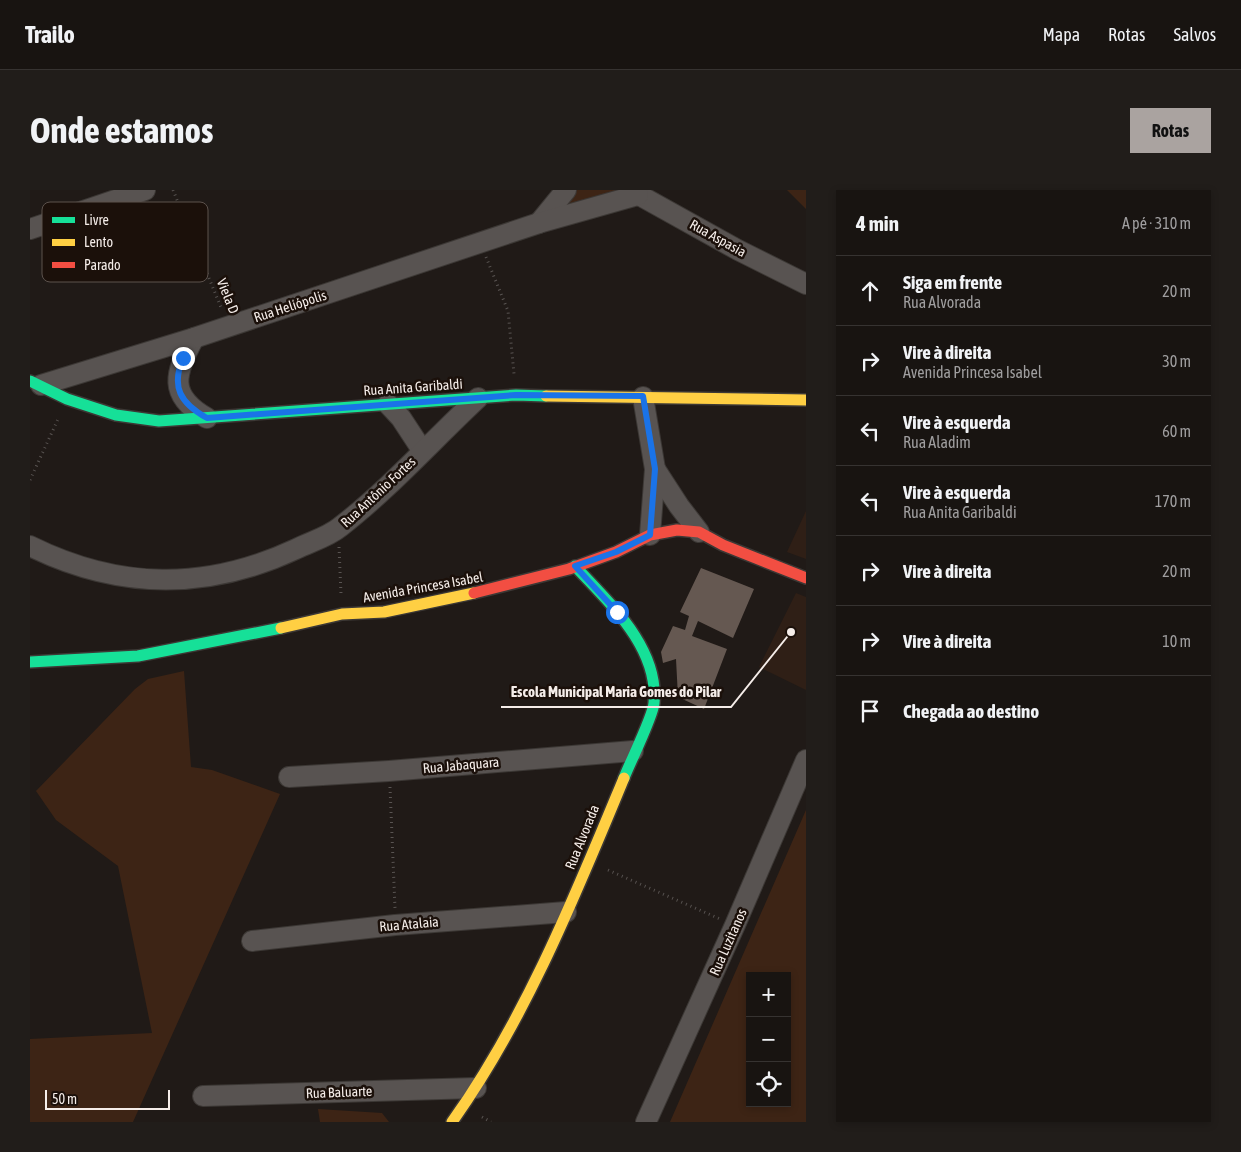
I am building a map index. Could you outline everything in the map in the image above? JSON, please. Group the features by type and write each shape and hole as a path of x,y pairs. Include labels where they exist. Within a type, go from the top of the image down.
{"street":[{"path":"110,202 145,190"},
{"path":"539,223 566,190"},
{"name":"Rua Heliópolis","path":"36,383 194,338 634,192"},
{"name":"Rua Aspasia","path":"634,192 806,284"},
{"path":"30,229 42,225"},
{"path":"194,338 179,367 178,387 193,410 207,418"},
{"name":"Rua Anita Garibaldi","path":"36,383 67,399 132,418 160,421 516,395 806,400"},
{"path":"643,396 655,469 650,535"},
{"name":"Rua Antônio Fortes","path":"30,546 88,570 131,579 175,580 209,577 275,559 339,528 392,481 478,398"},
{"path":"388,404 401,418 422,450"},
{"path":"655,469 679,506 699,532"},
{"name":"Avenida Princesa Isabel","path":"30,662 59,662 138,656 222,641 342,614 384,612 494,589 616,552 650,535 677,530 699,532 723,545 806,578"},
{"name":"Rua Alvorada","path":"452,1122 476,1088 527,995 589,862 633,751 654,704 654,685 647,656 617,612 575,566"},
{"name":"Rua Jabaquara","path":"289,777 389,772 633,751"},
{"name":"Rua Luzitanos","path":"646,1122 735,925 806,760"},
{"name":"Rua Atalaia","path":"252,941 395,924 566,912"},
{"name":"Rua Baluarte","path":"202,1096 476,1088"}],"path":[{"name":"Viela D","path":"173,190 178,202"},
{"path":"480,243 508,311 516,395"},
{"name":"Viela D","path":"208,277 228,326"},
{"path":"30,480 67,399"},
{"path":"339,528 342,614"},
{"path":"389,772 395,924"},
{"path":"589,862 735,925"}],"shaded area":[{"path":"570,190 618,190 591,206 551,214"},
{"path":"787,190 806,190 806,209"},
{"path":"806,511 806,559 787,552"},
{"path":"796,593 806,597 806,690 759,667"},
{"path":"184,671 191,767 212,770 280,794 133,1122 30,1122 30,1039 152,1033 118,866 56,820 36,791 135,689 148,679"},
{"path":"806,810 806,1122 670,1122"},
{"path":"318,1109 382,1113 389,1122 320,1122"}],"building":[{"path":"701,568 754,589 733,638 698,621 692,636 727,649 704,709 678,697 676,659 663,663 661,652 673,626 685,630 689,616 680,612"}],"traffic: fast":[{"path":"30,381 67,399 116,415 159,421 516,395 546,396"},
{"path":"575,566 629,627 649,663 653,683 653,710 624,778"},
{"path":"30,662 138,656 281,628"}],"traffic: slow":[{"path":"546,396 806,400"},
{"path":"281,628 342,614 384,612 474,593"},
{"path":"452,1122 479,1082 526,999 568,911 624,778"}],"traffic: jam":[{"path":"474,593 569,569 616,552 650,535 677,530 699,532 723,545 806,578"}],"place":[{"name":"Escola Municipal Maria Gomes do Pilar","path":"791,632"}],"route":[{"path":"183,358 177,377 178,387 183,399 193,410 207,418 516,395 643,396 655,469 650,535 616,552 575,566 617,612"}]}
